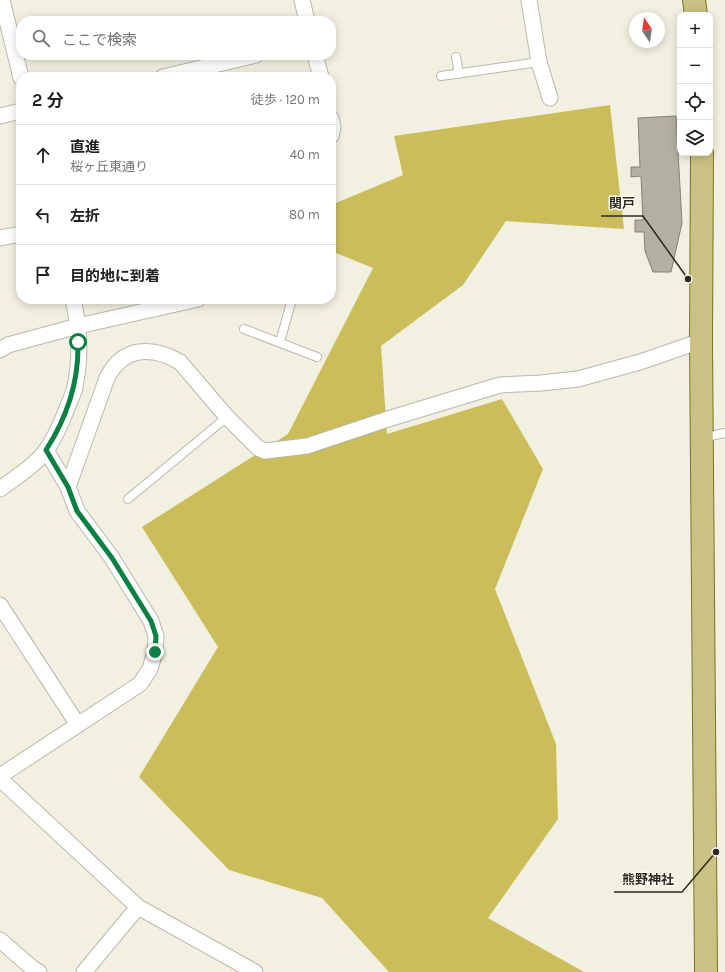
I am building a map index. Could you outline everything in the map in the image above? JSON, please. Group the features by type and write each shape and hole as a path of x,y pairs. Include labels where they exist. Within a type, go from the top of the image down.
{"main road":[{"path":"694,0 696,12"},
{"path":"702,156 700,341 706,972"}],"street":[{"path":"2,0 16,57"},
{"path":"302,0 306,16"},
{"path":"529,0 539,62 550,98"},
{"path":"17,60 20,72"},
{"path":"184,72 235,60"},
{"path":"316,60 320,72"},
{"path":"0,116 16,112"},
{"path":"0,238 16,235"},
{"path":"0,489 36,462 46,450 59,428 74,391 78,357 78,326 74,304"},
{"path":"0,350 8,344 78,326 176,304"},
{"path":"68,487 107,378 117,363 130,354 144,351 151,352 170,357 180,362 227,417 258,448 265,451 307,446 388,419 500,385 578,379 640,362 700,341"},
{"path":"46,450 68,487 77,511 112,558 151,621 156,636 155,652 148,673 140,684 0,778 138,907 255,972"},
{"path":"0,605 78,725"},
{"path":"84,972 138,907"},
{"path":"0,940 31,967 39,972"}],"lane":[{"path":"456,57 459,74"},
{"path":"441,76 539,62"},
{"path":"280,342 291,304"},
{"path":"244,329 317,357"},
{"path":"128,499 227,417"},
{"path":"701,439 725,433"}],"shaded area":[{"path":"610,105 624,229 506,221 463,285 381,346 387,434 502,399 543,469 495,589 556,744 558,819 488,918 584,972 389,972 322,898 229,870 139,777 218,647 142,527 288,434 373,268 336,253 336,203 403,175 394,136"}],"building":[{"path":"676,116 677,156 678,156 682,223 671,272 653,272 645,251 644,232 635,232 635,220 643,220 641,176 631,177 631,167 640,167 638,118"}],"place":[{"name":"関戸","path":"688,279"},
{"name":"熊野神社","path":"716,852"}],"route":[{"path":"78,342 78,357 74,391 59,428 46,450 68,487 77,511 112,558 151,621 156,636 155,652"}]}
